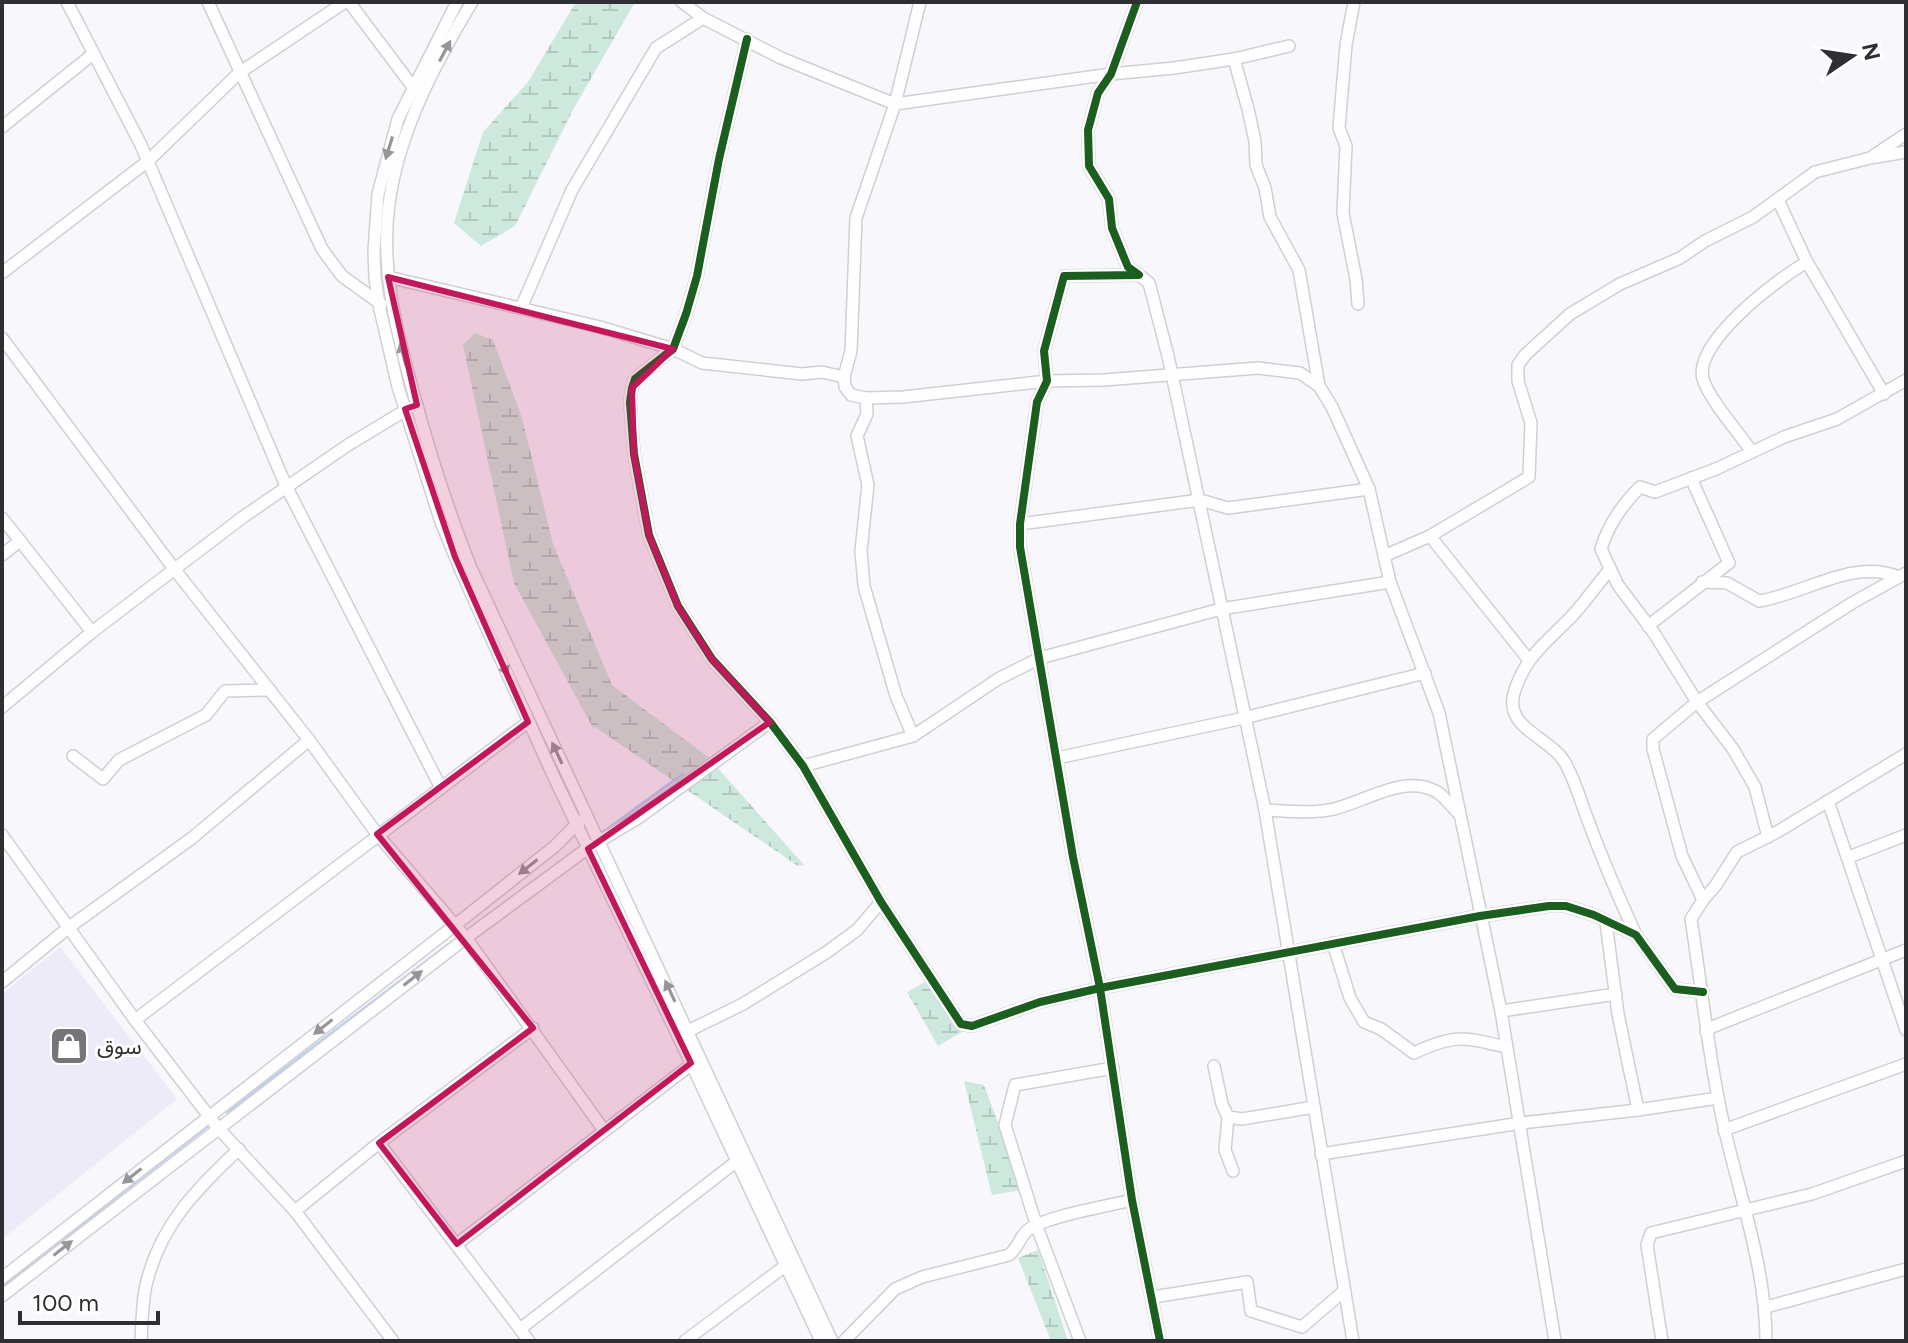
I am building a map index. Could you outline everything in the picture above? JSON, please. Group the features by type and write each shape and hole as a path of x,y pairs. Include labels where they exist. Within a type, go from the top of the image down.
{"street":[{"path":"67,2 148,161 286,486 441,788"},
{"path":"208,2 322,249 342,276 384,304"},
{"path":"2,273 148,161 239,73 347,2 413,87"},
{"path":"457,2 398,119 378,194 374,251 384,304 411,407 450,545 528,722 832,1341"},
{"path":"384,304 388,277 387,227 396,166 409,124 472,2"},
{"path":"682,2 703,18 832,80 895,104 1174,68 1234,59 1289,46"},
{"path":"920,2 895,104 856,218 851,351 844,377 845,387 851,395 866,398 903,397 1047,381 1104,380 1258,368 1300,373 1319,386"},
{"path":"1137,2 1111,74 1098,93 1088,130 1089,166 1109,199 1112,228 1128,267 1149,283 1172,373 1265,810 1353,1341"},
{"path":"1354,2 1346,45 1339,128 1346,146 1343,213 1358,304"},
{"path":"521,308 572,190 656,48 703,18"},
{"path":"747,39 719,159 697,276 673,349 635,379 630,402 634,454 649,535 678,606 712,659 770,722 803,766 881,902 961,1024 981,1023 1040,1002 1100,988 1480,916 1549,906 1566,906 1594,915 1636,935"},
{"path":"2,127 93,54"},
{"path":"1234,59 1248,109 1255,141 1256,165 1265,188 1270,217 1299,270 1319,386 1332,407 1369,489 1390,582 1439,713 1501,1011 1555,1341"},
{"path":"1870,158 1906,134"},
{"path":"1384,556 1430,536 1529,477 1531,423 1518,381 1518,365 1570,314 1620,284 1680,258 1705,241 1753,217 1815,172 1906,152"},
{"path":"1778,200 1807,262 1884,394"},
{"path":"1752,452 1705,384 1702,364 1721,334 1755,300 1807,262"},
{"path":"1139,275 1064,276 1044,351 1047,381 1037,402 1020,524 1020,547 1073,857 1100,988 1132,1200 1160,1341"},
{"path":"388,277 600,327 673,349 702,363 802,374 822,372 844,377"},
{"path":"2,338 175,570 309,740 377,834 466,938 603,1129"},
{"path":"1768,837 1755,787 1733,749 1697,702 1610,569 1601,549 1614,518 1640,487 1655,492 1716,469 1784,437 1837,419 1906,380"},
{"path":"866,398 867,414 857,436 868,485 861,551 864,586 892,684 913,736"},
{"path":"2,707 92,632 286,486 411,407"},
{"path":"411,407 471,568 688,1031 696,1060 737,1161 821,1341"},
{"path":"1648,626 1729,563 1691,478"},
{"path":"1020,524 1200,500 1228,508 1369,489"},
{"path":"2,518 92,632"},
{"path":"1430,536 1528,659"},
{"path":"2,555 20,541"},
{"path":"1610,569 1574,614 1528,659 1513,694 1513,707 1523,726 1532,735 1552,745 1565,763 1613,886 1636,935 1675,989 1703,992"},
{"path":"1702,582 1727,583 1759,601 1791,594 1829,577 1874,571 1902,575"},
{"path":"1703,900 1682,856 1653,743 1664,727 1697,702 1852,603 1902,575"},
{"path":"803,766 913,736 998,679 1040,658 1221,609 1390,582"},
{"path":"1057,758 1244,718 1425,673"},
{"path":"73,756 103,779 119,760 206,715 225,691 270,690"},
{"path":"135,1020 528,722"},
{"path":"2,1296 466,938 588,848 638,818 770,722"},
{"path":"2,982 68,928 192,838 309,740"},
{"path":"1766,1341 1766,1307 1724,1130 1706,1032 1691,919 1737,852 1768,837 1906,754"},
{"path":"1265,810 1302,812 1334,809 1388,790 1415,786 1436,791 1460,815"},
{"path":"1828,801 1906,1030"},
{"path":"2,1278 454,926 587,817"},
{"path":"2,835 6,850 208,1116 295,1211 393,1341"},
{"path":"1849,857 1906,835"},
{"path":"688,1031 743,1004 827,952 857,930 881,902"},
{"path":"1606,923 1638,1110"},
{"path":"1333,943 1350,998 1364,1022 1381,1029 1414,1053 1438,1041 1465,1037 1506,1047"},
{"path":"1706,1032 1720,1023 1906,950"},
{"path":"1501,1011 1616,994"},
{"path":"295,1211 379,1143 533,1028"},
{"path":"457,1244 696,1060"},
{"path":"1724,1130 1906,1064"},
{"path":"1214,1066 1223,1109 1228,1117 1225,1150 1233,1171"},
{"path":"1080,1341 1037,1227 1005,1125 1015,1085 1113,1068"},
{"path":"1321,1154 1521,1123 1718,1098"},
{"path":"1228,1117 1242,1119 1314,1107"},
{"path":"379,1143 529,1341"},
{"path":"141,1341 146,1286 158,1247 171,1221 200,1186 239,1149"},
{"path":"520,1329 737,1161"},
{"path":"1662,1341 1647,1245 1651,1233 1812,1194 1906,1161"},
{"path":"844,1341 895,1289 922,1277 1009,1255 1018,1248 1027,1230 1058,1218 1132,1200"},
{"path":"685,1341 785,1266"},
{"path":"1766,1307 1906,1269"},
{"path":"1153,1297 1247,1282 1251,1311 1302,1327 1344,1291"}],"highlighted area":[{"path":"388,277 673,349 632,388 634,454 649,535 678,606 712,659 770,722 588,849 691,1063 457,1244 379,1143 533,1028 377,834 528,722 455,557 405,409 417,405"}],"shaded area":[{"name":"سوق","path":"60,947 177,1099 2,1239 2,994"}],"green space":[{"path":"576,2 635,2 574,108 515,226 481,246 454,223 483,132 528,82"},
{"path":"475,333 493,340 522,418 553,544 612,685 708,757 804,865 798,866 593,728 514,583 463,345"},
{"path":"927,981 962,1032 938,1046 907,992"},
{"path":"964,1081 984,1085 1023,1190 992,1195"},
{"path":"1038,1250 1068,1341 1051,1341 1018,1258"}],"waterway":[{"path":"602,833 683,774"},
{"path":"227,1112 448,945"},
{"path":"2,1286 209,1125"}],"cycle path":[{"path":"1137,2 1111,74 1098,93 1088,130 1089,166 1109,199 1112,228 1128,267 1139,275 1064,276 1044,351 1047,381 1037,402 1020,524 1020,547 1073,857 1100,988 1132,1200 1160,1341"},
{"path":"747,39 719,159 697,276 686,314 673,349 635,379 632,388 630,402 634,454 649,535 678,606 712,659 770,722 803,766 881,902 961,1024 972,1026 1040,1002 1100,988 1480,916 1549,906 1566,906 1594,915 1636,935 1675,989 1703,992"}],"place":[{"name":"سوق","path":"69,1046"}]}
